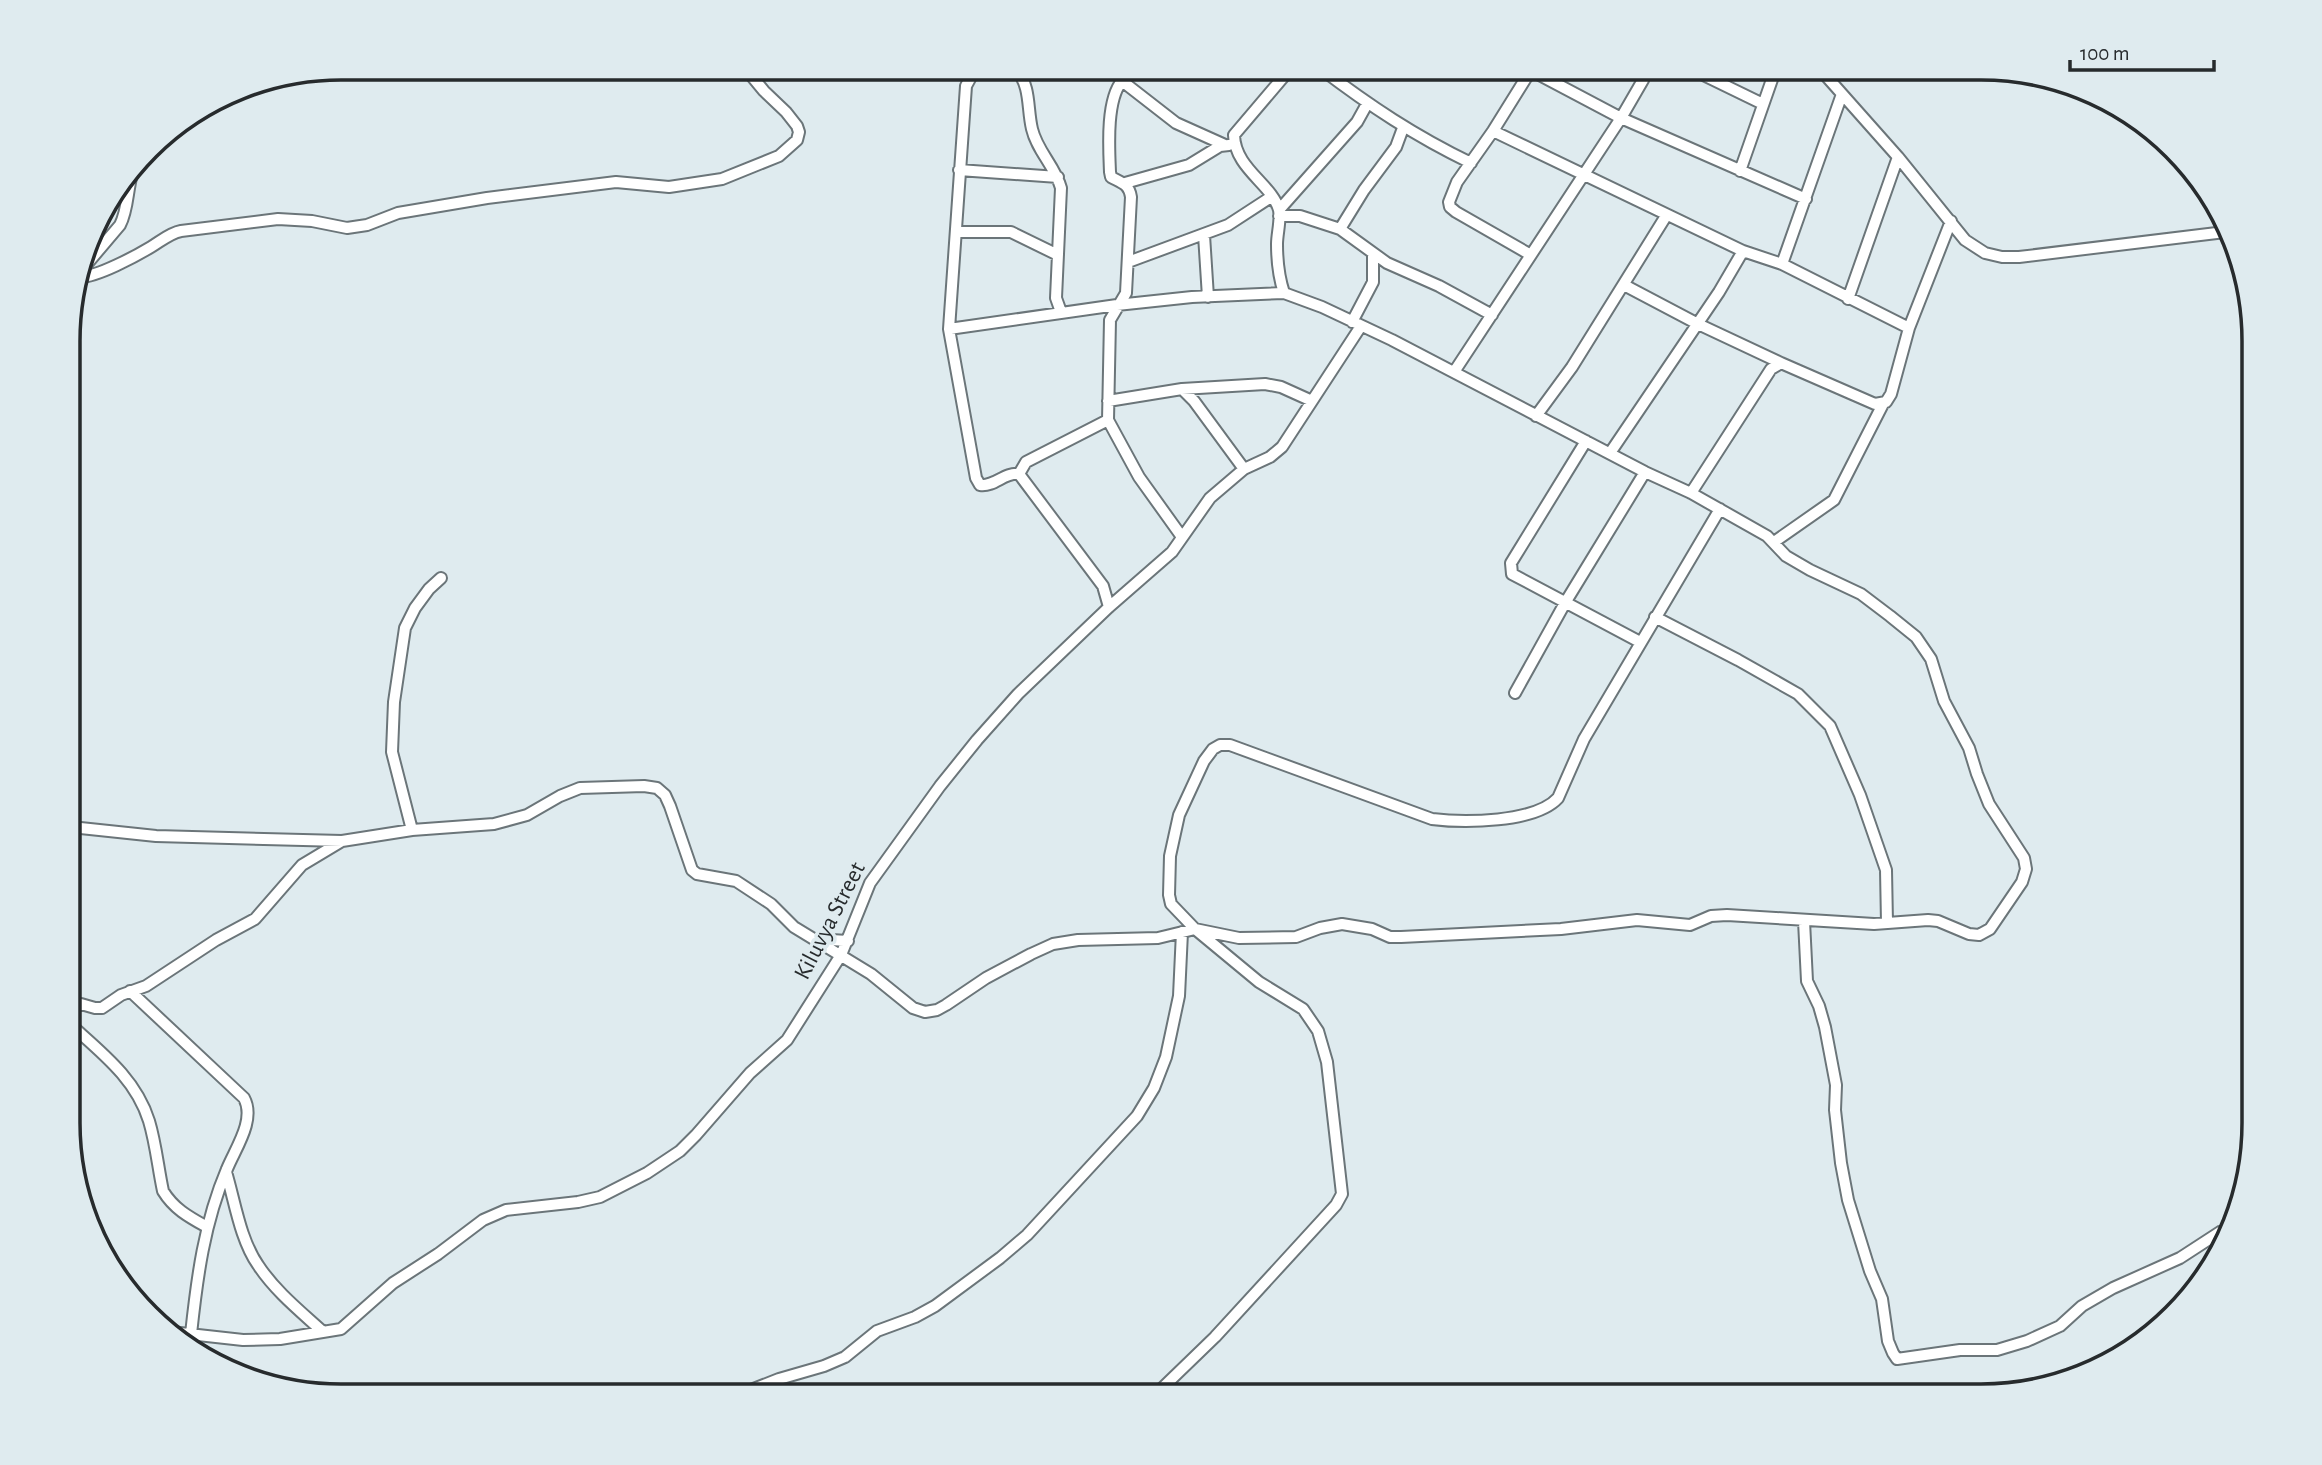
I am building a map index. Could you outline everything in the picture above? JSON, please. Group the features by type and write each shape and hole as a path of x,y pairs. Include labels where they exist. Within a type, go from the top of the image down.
{"street":[{"path":"89,275 136,256 174,232 278,219 312,221 347,229 367,225 398,213 487,198 616,182 669,187 722,179 779,156 797,140 797,126 756,81"},
{"path":"969,81 966,86 959,170 949,329 976,478 980,485 985,486 1007,475 1019,474"},
{"path":"1024,81 1028,92 1032,129 1038,145 1058,177 1061,188 1056,298 1061,312"},
{"path":"1182,537 1139,477 1108,420 1110,320 1126,293 1131,197 1130,188 1125,183 1111,177 1109,159 1112,101 1122,81 1176,123 1230,145 1242,160 1279,213 1277,246 1280,281 1284,293"},
{"path":"1125,183 1189,165 1230,145 1238,129 1280,81"},
{"path":"1337,81 1404,128 1471,163"},
{"path":"1526,81 1454,189 1449,202 1450,207 1531,255"},
{"path":"1547,81 1621,118 1806,199"},
{"path":"1454,372 1621,118 1642,81"},
{"path":"1716,81 1763,104"},
{"path":"1740,171 1771,81"},
{"path":"1830,81 1898,157 1965,240 1985,253 2019,257 2218,233"},
{"path":"1782,264 1842,94"},
{"path":"1279,213 1357,122 1367,104"},
{"path":"1340,229 1363,190 1396,147 1404,128"},
{"path":"1493,131 1666,216 1743,251 1782,264 1909,328"},
{"path":"1848,299 1898,157"},
{"path":"959,170 1058,177"},
{"path":"94,258 120,225 126,193"},
{"path":"1128,262 1228,225 1270,197"},
{"path":"1279,213 1300,216 1340,229 1387,263 1492,314"},
{"path":"1536,416 1572,367 1666,216"},
{"path":"1774,542 1834,500 1882,404 1891,394 1909,328 1951,221"},
{"path":"957,233 1011,232 1058,255"},
{"path":"1204,235 1208,297"},
{"path":"1610,453 1698,324 1743,251"},
{"name":"Kiluvya Street","path":"186,1334 243,1340 279,1339 341,1329 393,1283 483,1220 506,1210 600,1197 648,1173 680,1151 750,1073 787,1040 841,955 870,883 976,740 1018,694 1109,607 1172,552 1210,498 1244,469 1270,457 1282,447 1356,324 1373,282 1373,254"},
{"path":"1624,285 1781,363 1875,404 1882,404"},
{"path":"80,828 156,836 342,841 412,830 494,824 527,815 580,788 657,788 670,806 692,870 698,874 736,881 771,904 794,927 872,974 913,1008 925,1012 937,1010 986,978 1054,944 1078,940 1158,938 1195,929 1238,938 1296,937 1320,928 1342,924 1372,929 1390,937 1401,937 1561,929 1637,920 1690,925 1711,916 1727,915 1874,924 1938,921 1969,934 1979,935 1990,929 2022,882 2026,869 2024,858 1989,804 1969,748 1944,701 1931,659 1916,637 1861,594 1786,556 1774,542 1757,530 1691,493 1322,307 1284,293 1117,305 949,329"},
{"path":"1691,493 1771,369 1781,363"},
{"path":"1108,401 1182,389 1265,384 1281,387 1312,401"},
{"path":"1182,389 1194,401 1244,469"},
{"path":"1019,474 1026,462 1108,420"},
{"path":"1586,441 1511,563 1513,574 1640,642"},
{"path":"1515,693 1565,603 1645,471"},
{"path":"1019,474 1103,586 1109,607"},
{"path":"1166,1384 1215,1337 1336,1205 1342,1194 1327,1062 1318,1031 1303,1009 1259,982 1195,929 1171,904 1170,856 1178,815 1204,761 1213,748 1230,745 1432,819 1490,821 1520,815 1553,803 1558,798 1584,740 1720,509"},
{"path":"412,830 392,752 394,702 405,628 429,589 442,578"},
{"path":"1655,617 1798,694 1830,726 1860,795 1886,870 1887,923"},
{"path":"80,1003 102,1008 121,995 146,986 216,940 255,919 302,865 342,841"},
{"path":"1804,921 1807,981 1825,1027 1836,1085 1835,1110 1848,1200 1870,1271 1882,1299 1888,1341 1897,1359 1950,1350 1997,1350 2027,1341 2060,1326 2082,1306 2113,1288 2180,1258 2218,1234"},
{"path":"766,1384 845,1357 877,1331 915,1317 935,1306 1000,1258 1043,1219 1138,1116 1167,1057 1179,996 1182,932"},
{"path":"814,939 848,941"},
{"path":"130,992 216,1071 248,1105 248,1117 207,1227 197,1277 191,1334"},
{"path":"80,1033 113,1062 133,1086 148,1118 158,1155 163,1191 170,1202 181,1212 207,1227"},
{"path":"226,1172 247,1244 257,1264 282,1294 323,1332"}]}
